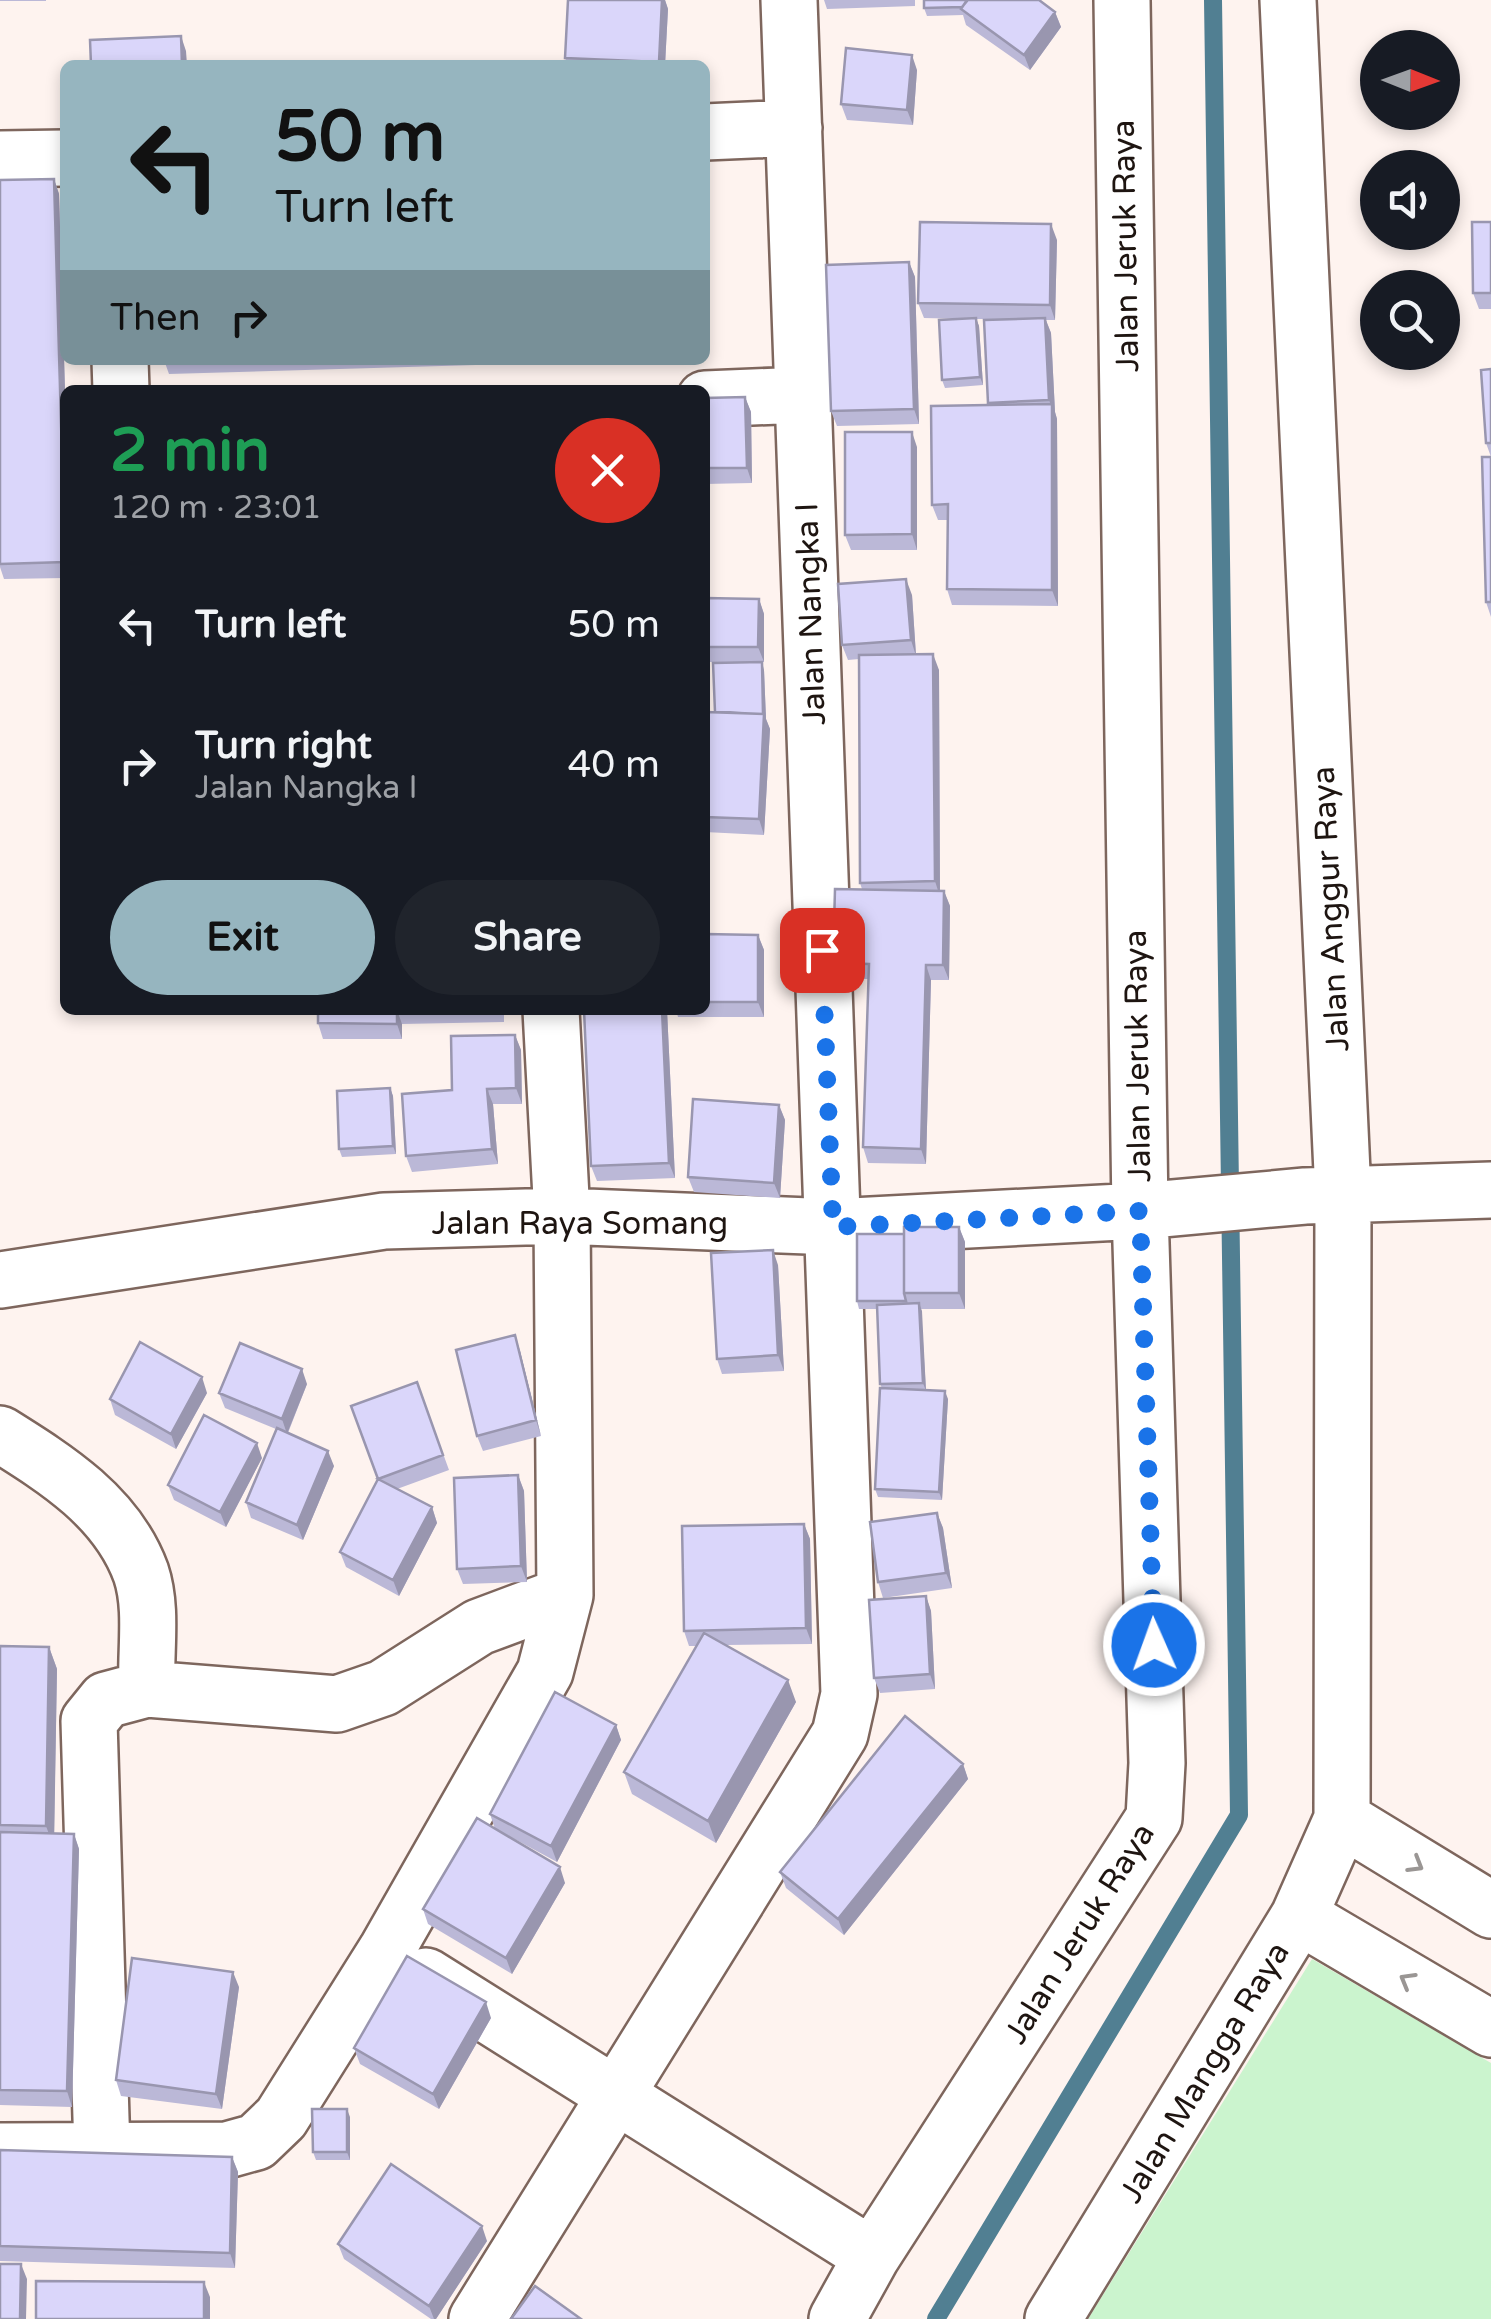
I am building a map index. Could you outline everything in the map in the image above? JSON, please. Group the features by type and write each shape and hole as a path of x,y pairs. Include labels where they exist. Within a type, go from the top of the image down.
{"street":[{"name":"Jalan Nangka I","path":"477,2319 840,1734 849,1694 789,0"},
{"name":"Jalan Jeruk Raya","path":"837,2319 872,2256 1154,1818 1157,1763 1152,1208 1122,0"},
{"name":"Jalan Anggur Raya","path":"1288,0 1342,1819"},
{"path":"710,132 794,128"},
{"path":"0,159 60,158"},
{"path":"710,399 802,395"},
{"path":"0,2151 227,2150 256,2142 281,2118 386,1952 546,1672 565,1595 562,1216 551,1015"},
{"name":"Jalan Raya Somang","path":"0,1280 384,1221 562,1216 833,1227 1324,1195 1491,1190"},
{"path":"0,1434 76,1484 120,1532 142,1575 147,1614 147,1689"},
{"path":"102,2151 89,1721 106,1700 147,1689 337,1704 361,1698 479,1627 565,1595"},
{"path":"1342,1819 1491,1910"},
{"name":"Jalan Mangga Raya","path":"1053,2319 1299,1916 1342,1819"},
{"path":"1299,1916 1491,2029"},
{"path":"386,1952 872,2256"}],"green space":[{"path":"1312,1959 1491,2063 1491,2319 1088,2319"}],"building":[{"path":"568,0 662,0 659,60 565,58"},
{"path":"924,0 967,1 962,7 924,8"},
{"path":"967,0 1039,0 1055,12 1024,55 961,9"},
{"path":"181,36 182,60 91,60 90,40"},
{"path":"846,48 912,55 907,110 841,104"},
{"path":"54,179 60,562 0,564 0,180"},
{"path":"920,222 1051,224 1050,305 918,303"},
{"path":"1472,222 1491,222 1491,293 1473,293"},
{"path":"909,262 914,409 831,411 826,265"},
{"path":"976,318 980,377 942,380 939,320"},
{"path":"1045,318 1049,400 988,403 984,320"},
{"path":"1491,369 1491,443 1486,443 1481,370"},
{"path":"745,397 747,468 710,468 710,398"},
{"path":"1052,404 1052,590 947,589 948,504 932,505 931,406"},
{"path":"845,432 912,432 912,534 845,535"},
{"path":"1482,457 1491,457 1491,602 1486,602"},
{"path":"906,579 911,640 842,645 838,584"},
{"path":"710,598 759,599 758,647 710,647"},
{"path":"933,654 935,881 860,883 859,655"},
{"path":"762,662 763,714 715,712 713,663"},
{"path":"710,712 764,714 759,819 710,817"},
{"path":"835,889 944,891 943,965 926,965 921,1149 863,1147 869,964 833,963"},
{"path":"710,934 758,935 758,1002 710,1002"},
{"path":"318,1015 397,1015 397,1024 318,1023"},
{"path":"584,1015 662,1015 669,1163 591,1166"},
{"path":"515,1035 516,1088 487,1089 492,1149 406,1156 402,1094 452,1090 451,1036"},
{"path":"390,1088 393,1146 339,1149 337,1091"},
{"path":"693,1099 779,1105 774,1183 688,1177"},
{"path":"904,1227 959,1227 959,1293 904,1293"},
{"path":"857,1234 904,1234 906,1301 857,1301"},
{"path":"773,1250 778,1355 717,1359 711,1253"},
{"path":"919,1303 923,1383 880,1384 877,1305"},
{"path":"515,1335 536,1420 477,1436 456,1350"},
{"path":"140,1342 202,1377 171,1434 110,1399"},
{"path":"240,1343 302,1369 282,1419 219,1393"},
{"path":"417,1382 443,1455 378,1479 351,1406"},
{"path":"880,1388 945,1391 939,1492 875,1489"},
{"path":"204,1415 257,1443 220,1512 168,1485"},
{"path":"277,1428 328,1451 297,1525 246,1502"},
{"path":"518,1475 521,1566 457,1569 454,1478"},
{"path":"378,1479 432,1507 393,1580 340,1552"},
{"path":"937,1513 946,1573 878,1582 870,1522"},
{"path":"804,1524 806,1628 684,1631 682,1526"},
{"path":"926,1596 930,1674 874,1678 869,1600"},
{"path":"704,1633 788,1680 708,1821 624,1772"},
{"path":"0,1646 49,1647 46,1826 0,1825"},
{"path":"555,1692 616,1725 551,1846 490,1814"},
{"path":"905,1716 963,1764 838,1919 780,1872"},
{"path":"477,1818 560,1867 506,1958 423,1909"},
{"path":"0,1832 74,1834 67,2091 0,2090"},
{"path":"407,1956 486,2002 433,2094 354,2048"},
{"path":"132,1958 233,1972 216,2094 116,2080"},
{"path":"312,2109 347,2109 347,2152 313,2152"},
{"path":"0,2150 232,2157 230,2253 0,2246"},
{"path":"391,2164 482,2226 429,2306 338,2244"},
{"path":"0,2264 21,2264 20,2319 0,2319"},
{"path":"36,2281 204,2282 204,2319 36,2319"},
{"path":"535,2286 581,2319 511,2319"}],"waterway":[{"path":"936,2319 1239,1815 1213,0"}],"route":[{"path":"822,950 833,1227 1140,1211 1154,1645"}]}
